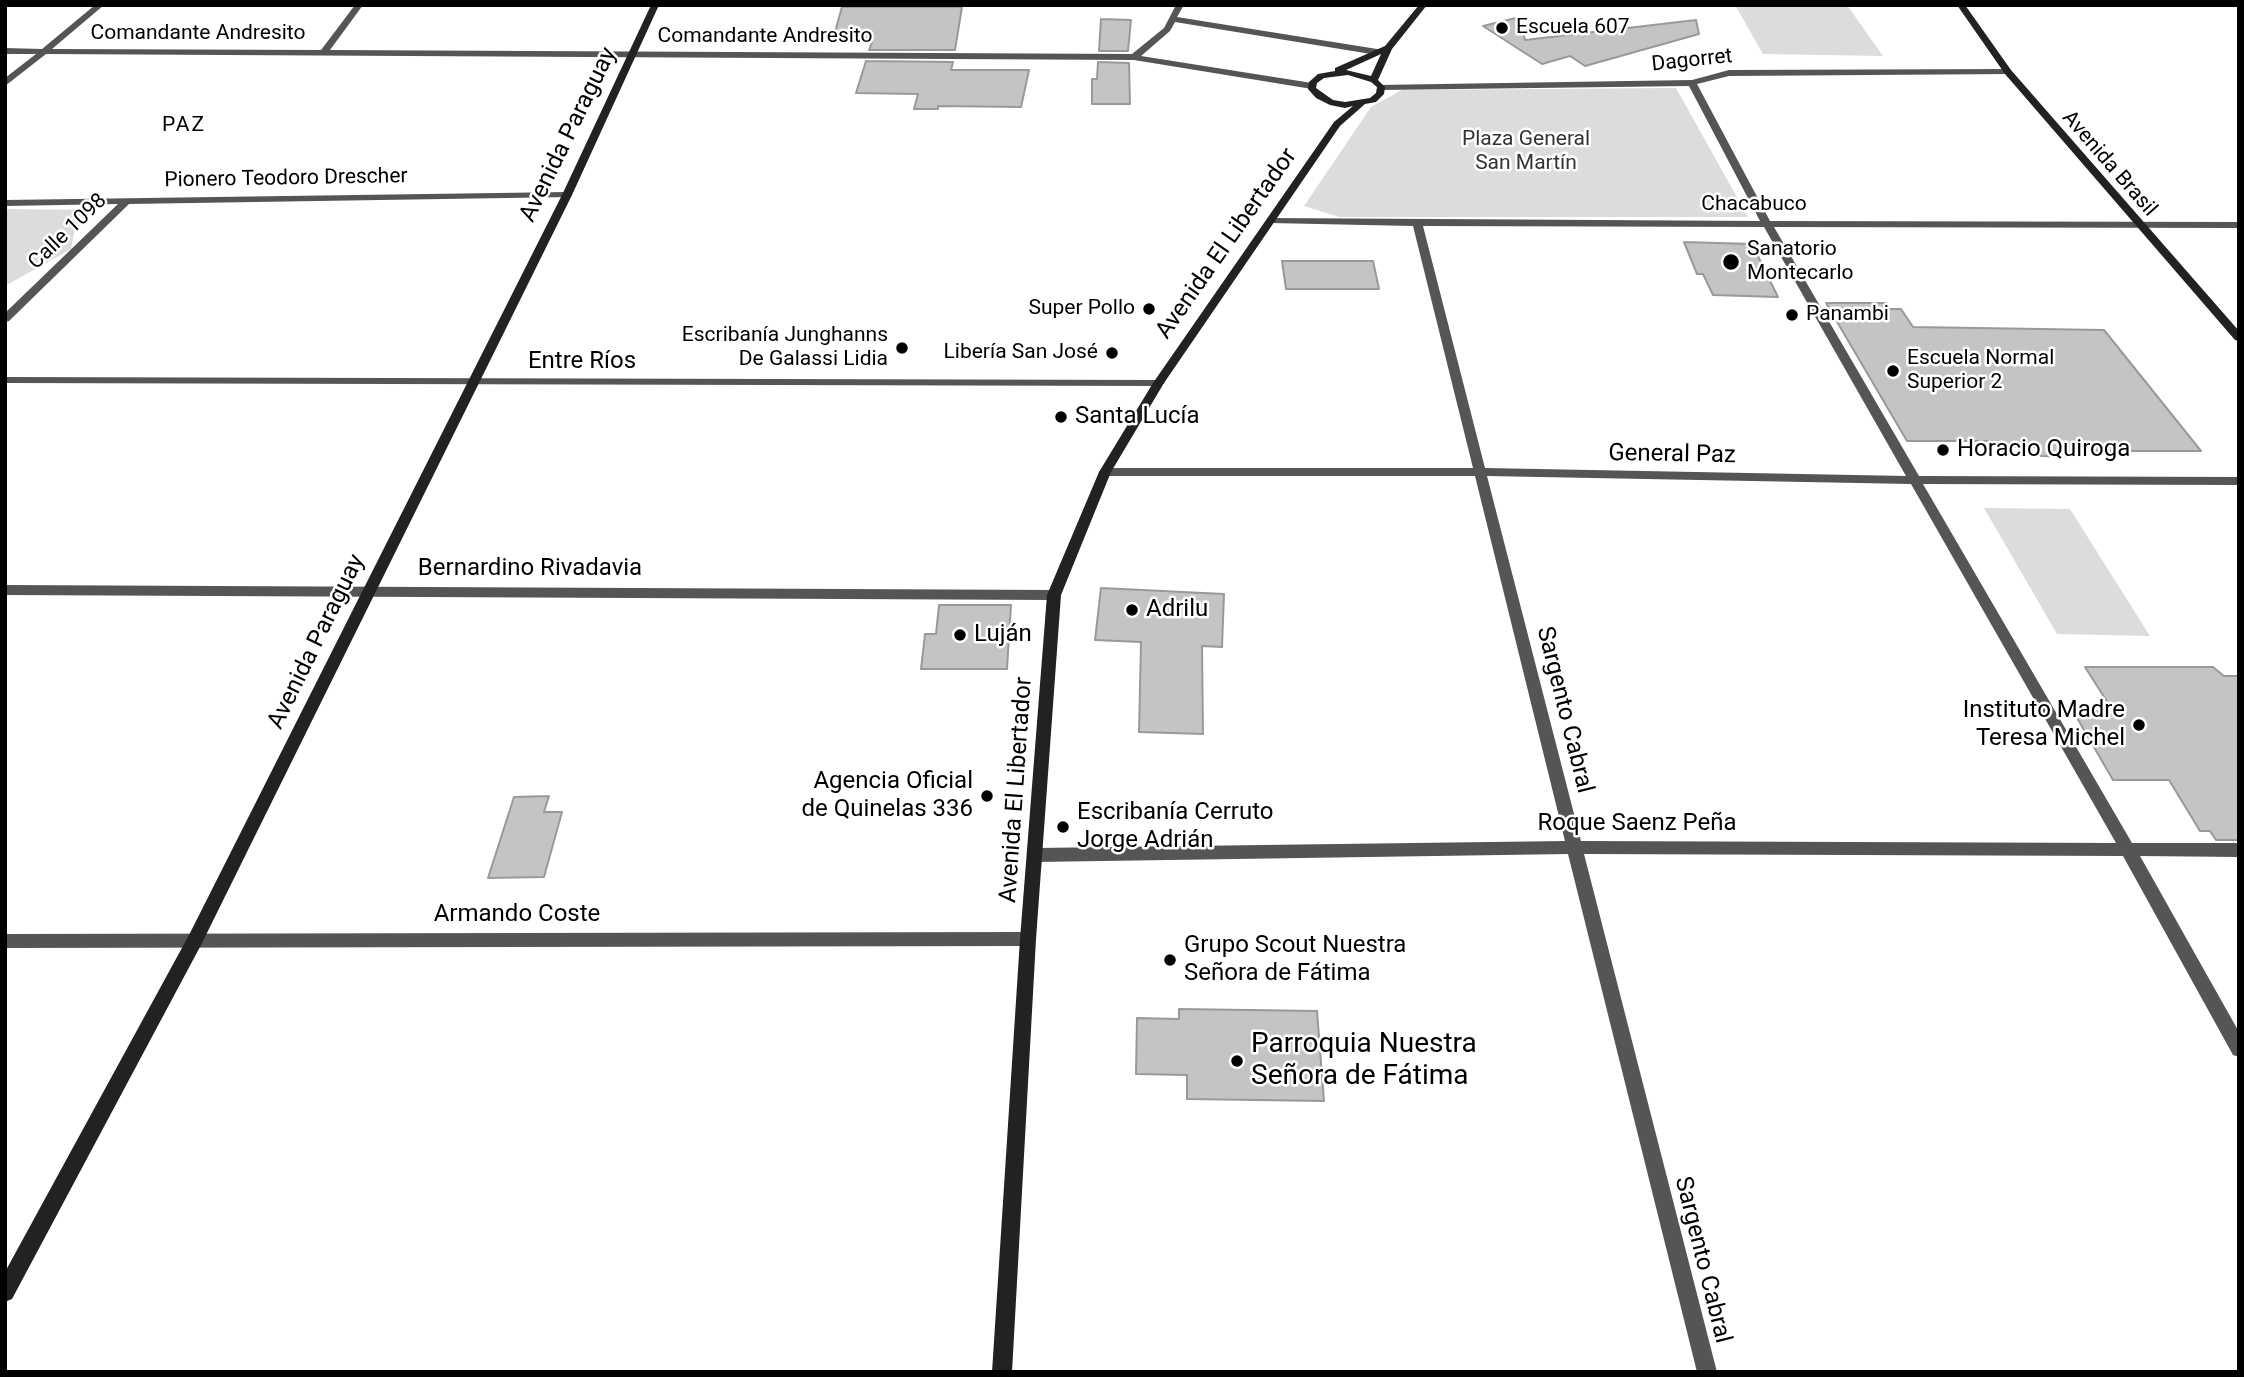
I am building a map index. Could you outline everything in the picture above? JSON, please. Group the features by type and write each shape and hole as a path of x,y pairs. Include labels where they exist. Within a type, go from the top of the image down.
{"main road":[{"name":"Avenida Paraguay","path":"5,1292 195,940 567,195 655,5"},
{"path":"1333,73 1363,75 1378,83 1388,48 1423,5"},
{"name":"Avenida Brasil","path":"1961,5 2008,72 2137,224 2239,338"},
{"path":"1361,104 1330,102 1319,96 1312,86 1321,76 1388,48"},
{"name":"Avenida El Libertador","path":"1003,1372 1028,939 1054,594 1105,472 1159,383 1337,124 1361,104 1380,94 1378,83"},
{"path":"1330,102 1337,124"}],"street":[{"path":"5,83 100,5"},
{"path":"324,51 359,5"},
{"path":"1134,57 1167,29 1180,5"},
{"path":"1172,19 1377,52"},
{"name":"Comandante Andresito","path":"5,51 1134,57 1312,86"},
{"name":"Dagorret","path":"1378,83 1692,83 1729,73 2008,72"},
{"path":"1692,83 1767,224 2127,848 2239,1049"},
{"name":"Pionero Teodoro Drescher","path":"5,202 567,195"},
{"name":"Calle 1098","path":"5,319 127,201"},
{"name":"Chacabuco","path":"1270,220 1417,223 2239,225"},
{"name":"Sargento Cabral","path":"1417,223 1707,1372"},
{"name":"Entre Ríos","path":"5,380 1159,383"},
{"name":"General Paz","path":"1105,472 1479,472 1914,480 2239,481"},
{"name":"Bernardino Rivadavia","path":"5,590 1054,594"},
{"name":"Roque Saenz Peña","path":"1035,855 1576,847 2239,850"},
{"name":"Armando Coste","path":"5,942 1028,939"}],"green space":[{"path":"1735,5 1847,5 1883,56 1763,54"},
{"name":"Plaza General San Martín","path":"1676,88 1748,217 1339,217 1304,206 1371,107 1402,90"},
{"path":"5,209 95,210 74,233 71,249 5,286"},
{"path":"1984,508 2070,509 2150,636 2057,634"}],"building":[{"path":"842,7 962,7 955,50 869,50 872,42 832,42"},
{"path":"1520,17 1525,40 1696,20 1699,34 1585,66 1570,56 1542,64 1483,26"},
{"path":"1101,19 1131,20 1128,51 1099,51"},
{"path":"866,61 953,62 951,70 1029,70 1021,107 938,106 938,109 914,109 918,94 856,93"},
{"path":"1098,62 1129,63 1130,104 1092,104 1092,79 1097,79"},
{"path":"1684,242 1752,244 1778,297 1713,295 1703,274 1697,274"},
{"path":"1282,261 1373,261 1379,289 1286,289"},
{"path":"1826,303 1886,303 1889,309 1901,309 1913,327 2104,330 2201,451 2076,451 2080,457 2041,456 2035,447 1999,447 1996,441 1907,441"},
{"path":"1101,588 1224,594 1222,647 1202,646 1203,734 1139,732 1141,642 1095,640"},
{"path":"939,605 1011,605 1007,669 921,669 925,634 936,634"},
{"path":"2085,667 2213,667 2224,676 2239,676 2239,840 2216,840 2210,831 2200,831 2169,780 2113,780 2073,711 2113,711"},
{"path":"549,796 544,812 562,812 544,877 488,878 514,797"},
{"path":"1179,1009 1317,1011 1324,1101 1187,1099 1187,1075 1136,1074 1137,1018 1179,1019"}],"place":[{"name":"Escuela 607","path":"1502,28"},
{"name":"Sanatorio Montecarlo","path":"1731,262"},
{"name":"Super Pollo","path":"1149,309"},
{"name":"Panambi","path":"1792,315"},
{"name":"Escribanía Junghanns De Galassi Lidia","path":"902,348"},
{"name":"Libería San José","path":"1112,353"},
{"name":"Escuela Normal Superior 2","path":"1893,371"},
{"name":"Santa Lucía","path":"1061,417"},
{"name":"Horacio Quiroga","path":"1943,450"},
{"name":"Adrilu","path":"1132,610"},
{"name":"Luján","path":"960,635"},
{"name":"Instituto Madre Teresa Michel","path":"2139,725"},
{"name":"Agencia Oficial de Quinelas 336","path":"987,796"},
{"name":"Escribanía Cerruto Jorge Adrián","path":"1063,827"},
{"name":"Grupo Scout Nuestra Señora de Fátima","path":"1170,960"},
{"name":"Parroquia Nuestra Señora de Fátima","path":"1237,1061"}],"district":[{"name":"PAZ","path":"184,126"}]}
